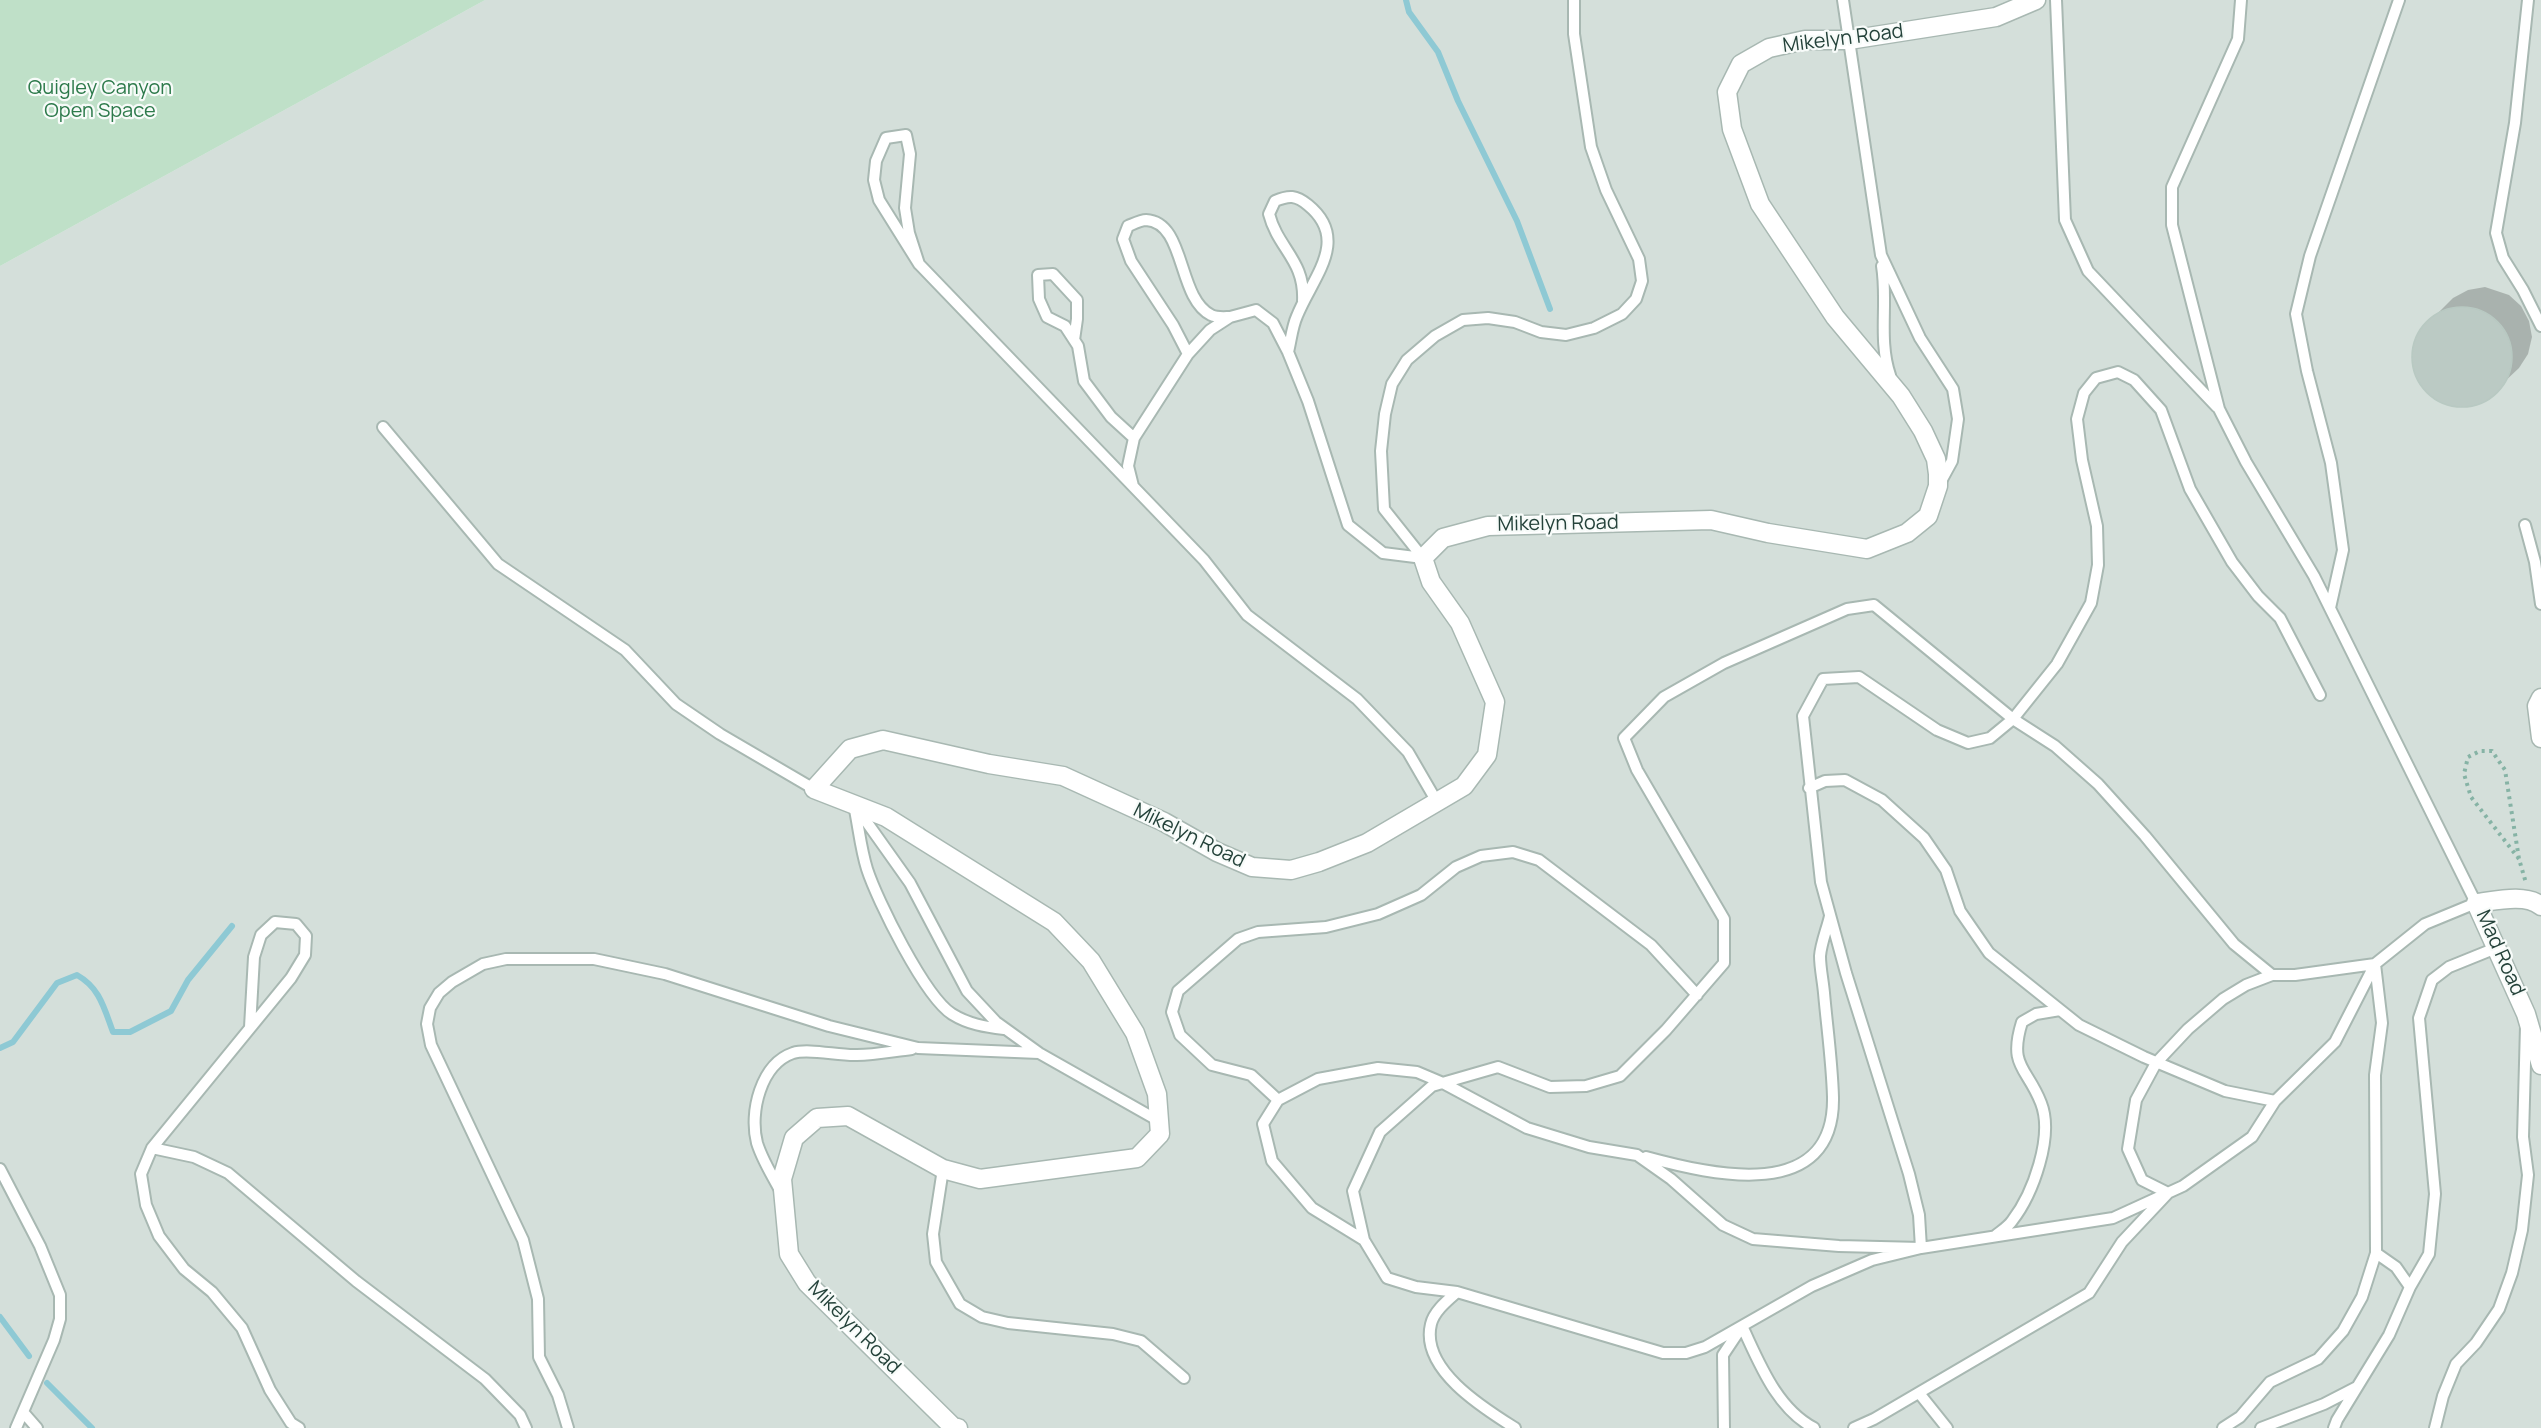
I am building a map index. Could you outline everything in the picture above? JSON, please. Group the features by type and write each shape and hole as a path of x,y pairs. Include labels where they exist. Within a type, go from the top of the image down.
{"street":[{"name":"Mikelyn Road","path":"958,1428 953,1427 807,1283 789,1254 782,1179 794,1138 817,1118 848,1116 943,1169 980,1179 1137,1158 1160,1134 1157,1094 1135,1033 1090,961 1054,922 886,817 814,789 850,749 883,740 989,764 1063,776 1164,822 1217,852 1252,867 1291,870 1367,843 1437,802 1464,786 1487,755 1495,702 1460,623 1431,582 1423,558 1443,538 1488,526 1711,520 1768,533 1867,549 1907,533 1928,516 1938,486 1935,459 1923,430 1893,387 1835,316 1760,204 1732,129 1727,92 1741,64 1769,48 1806,40 1849,40 1996,17 2036,0"},
{"path":"2541,698 2537,706 2541,738"},
{"name":"Mad Road","path":"2536,904 2509,900 2476,903 2526,1014 2541,1065"}],"lane":[{"path":"1423,558 1384,509 1382,485 1381,451 1385,414 1392,384 1407,360 1436,336 1463,320 1488,318 1515,322 1541,332 1566,335 1594,328 1622,314 1636,299 1642,281 1639,258 1606,190 1591,147 1574,34 1574,0"},
{"path":"1844,0 1886,286 1885,362 1893,387"},
{"path":"2056,0 2066,220 2088,271 2219,409"},
{"path":"2241,0 2238,39 2172,187 2172,225 2219,409 2246,462 2314,576 2476,903 2425,924 2375,964 2335,1042 2275,1101 2252,1137 2183,1186 2113,1218 1921,1248 1872,1260 1812,1286 1705,1347 1686,1353 1663,1353 1457,1292 1416,1287 1387,1278 1364,1240 1353,1191 1380,1132 1432,1086 1498,1067 1550,1087 1586,1086 1620,1076 1666,1030 1724,963 1724,919 1637,770 1624,738 1664,697 1724,663 1846,609 1874,605 2013,719 2055,746 2098,784 2145,836 2234,944 2271,975"},
{"path":"2330,608 2343,550 2331,463 2307,371 2296,314 2310,256 2399,0"},
{"path":"2528,0 2515,123 2496,232 2503,258 2523,290 2541,326"},
{"path":"919,264 909,232 905,208 910,154 906,135 886,138 876,161 874,180 879,200 919,264 1204,560 1247,615 1357,699 1408,752 1437,802"},
{"path":"1288,352 1295,319 1322,268 1327,248 1327,230 1320,215 1299,198 1287,196 1275,201 1269,214 1274,231 1288,249 1300,272 1304,287 1304,301"},
{"path":"1188,354 1173,325 1131,261 1123,239 1128,226 1145,220 1162,226 1174,243 1194,301 1212,316 1230,317"},
{"path":"1881,255 1920,338 1953,389 1958,419 1952,461 1938,486"},
{"path":"1074,340 1077,300 1053,274 1038,275 1039,299 1047,317 1065,326 1074,340 1078,346 1084,381 1111,417 1134,438"},
{"path":"1133,486 1128,465 1134,438 1188,354 1210,330 1230,317 1256,310 1273,322 1288,352 1308,401 1348,525 1383,553 1423,558"},
{"path":"1921,1248 1919,1215 1909,1174 1846,973 1821,882 1803,716 1823,679 1859,677 1937,730 1968,743 1990,738 2013,719 2057,664 2091,603 2098,565 2097,525 2082,460 2077,420 2084,393 2096,378 2118,372 2134,380 2161,410 2190,489 2232,561 2258,596 2280,618 2320,695"},
{"path":"383,427 498,564 625,650 676,704 720,734 814,789"},
{"path":"2524,525 2535,562 2541,604"},
{"path":"2535,562 2541,546"},
{"path":"1809,788 1825,781 1845,780 1882,800 1924,838 1946,870 1960,911 1989,953 2079,1025 2156,1063 2224,1091 2275,1101"},
{"path":"854,804 910,883 967,991 1006,1029 1038,1053 1159,1121"},
{"path":"854,804 867,869 887,916 926,986 951,1013 980,1027 1006,1029"},
{"path":"1278,1100 1251,1075 1212,1065 1180,1035 1172,1012 1178,991 1238,939 1258,932 1326,927 1378,914 1420,895 1456,867 1481,856 1513,852 1539,860 1651,945 1697,995"},
{"path":"1364,1240 1312,1208 1272,1161 1263,1124 1278,1100 1318,1079 1378,1068 1417,1072 1443,1083 1527,1128 1589,1147 1735,1176 1779,1172 1811,1159 1827,1134 1833,1099 1820,956 1830,916"},
{"path":"250,1027 254,957 261,934 275,922 296,924 306,936 305,955 291,978 152,1148 141,1174 146,1205 159,1236 184,1269 212,1292 242,1328 270,1390 291,1423 299,1428"},
{"path":"2338,1425 2357,1387 2389,1335 2410,1287 2429,1254 2435,1194 2419,1018 2432,980 2449,967 2496,948"},
{"path":"568,1428 558,1395 539,1357 538,1299 523,1240 448,1078 430,1045 427,1024 430,1008 439,993 452,982 483,964 506,959 594,959 664,974 829,1026 918,1048"},
{"path":"2168,1193 2142,1180 2128,1149 2136,1100 2156,1063 2188,1029 2223,999 2246,985 2271,975 2295,975 2375,964"},
{"path":"2223,1428 2240,1417 2270,1382 2318,1359 2343,1331 2362,1297 2376,1253 2375,1076 2382,1023 2375,964"},
{"path":"1995,1236 2012,1221 2030,1190 2041,1156 2047,1121 2041,1102 2021,1070 2016,1042 2022,1022 2036,1014 2060,1010"},
{"path":"2435,1428 2443,1396 2456,1364 2476,1343 2499,1309 2512,1273 2522,1230 2528,1175 2523,1137 2523,1058 2526,1014"},
{"path":"783,1195 765,1162 757,1141 756,1116 759,1093 765,1076 778,1060 795,1052 809,1051 829,1055 859,1056 918,1048 1038,1053"},
{"path":"152,1148 194,1157 228,1173 356,1281 485,1379 520,1415 526,1428"},
{"path":"1637,1155 1671,1179 1723,1225 1753,1239 1839,1246 1921,1248"},
{"path":"0,1169 40,1246 60,1295 60,1319 16,1428"},
{"path":"943,1169 933,1234 936,1262 960,1304 982,1317 1008,1323 1113,1334 1141,1341 1184,1378"},
{"path":"1854,1428 1919,1393 2089,1293 2122,1242 2168,1193"},
{"path":"2376,1253 2396,1267 2410,1287"},
{"path":"1457,1292 1442,1306 1431,1323 1432,1355 1449,1379 1490,1413 1515,1428"},
{"path":"1724,1428 1723,1355 1742,1326"},
{"path":"1742,1326 1753,1352 1776,1393 1806,1424 1814,1428"},
{"path":"2261,1428 2324,1404 2357,1387"},
{"path":"1919,1393 1947,1428"},
{"path":"23,1412 37,1428"}],"path":[{"path":"2520,859 2470,797 2464,774 2468,757 2480,751 2492,751 2505,770 2520,859 2536,904"}],"shaded area":[{"path":"485,0 2541,0 2541,1428 0,1428 0,266"}],"green space":[{"name":"Quigley Canyon Open Space","path":"0,0 485,0 0,266"}],"building":[{"path":"2462,307 2481,311 2497,322 2508,338 2512,357 2508,376 2497,392 2481,403 2462,407 2443,403 2427,392 2416,376 2412,357 2416,338 2427,322 2443,311"}],"waterway":[{"path":"1406,0 1409,12 1438,52 1458,101 1517,221 1550,309"},
{"path":"0,1048 13,1042 57,983 77,975 96,992 113,1032 130,1032 171,1011 188,980 232,926"},
{"path":"0,1317 29,1356"},
{"path":"47,1383 92,1428"}]}
